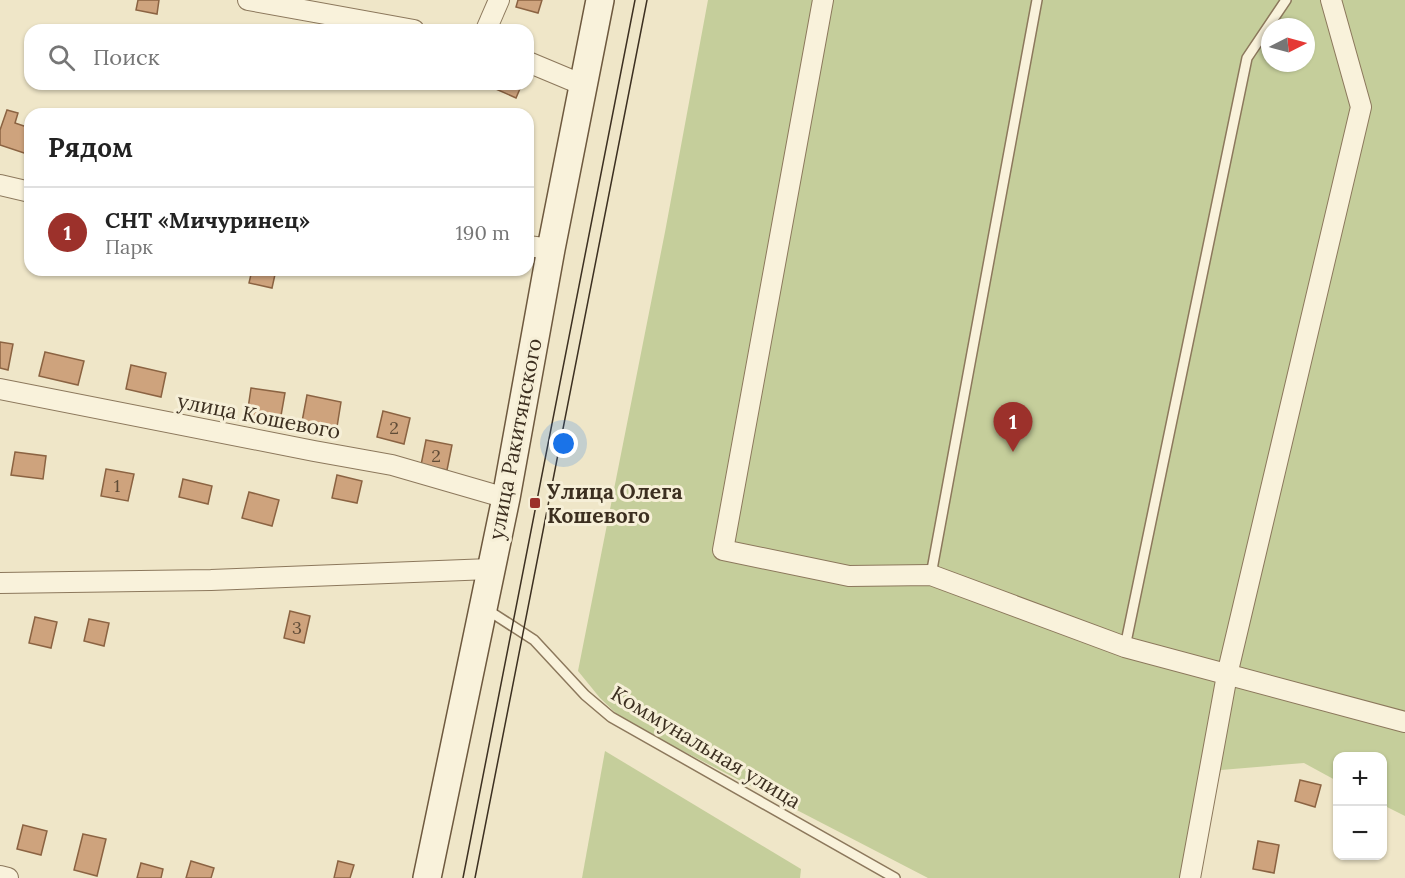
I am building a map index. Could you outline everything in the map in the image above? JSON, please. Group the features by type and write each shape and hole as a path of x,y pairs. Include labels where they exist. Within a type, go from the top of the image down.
{"main road":[{"name":"улица Ракитянского","path":"428,878 506,498 539,247 583,85 600,0"}],"street":[{"path":"248,0 381,24"},
{"path":"489,24 499,0"},
{"path":"823,0 723,550 849,576 931,576 1125,647 1405,722"},
{"path":"1190,878 1227,675 1361,107 1331,0"},
{"path":"534,65 583,85"},
{"path":"0,185 24,191"},
{"name":"улица Кошевого","path":"0,389 392,465 506,498"},
{"path":"0,583 211,580 490,569"},
{"path":"0,876 8,878"}],"lane":[{"path":"931,576 1037,0"},
{"path":"1125,647 1247,58 1286,0"},
{"name":"Коммунальная улица","path":"484,608 534,640 585,695 611,717 895,878"}],"green space":[{"path":"708,0 1405,0 1405,816 1387,807 1387,752 1333,752 1333,779 1304,763 1221,770 1186,878 928,878 623,720 600,698 578,671 665,232"},
{"path":"605,751 801,869 800,878 582,878"}],"building":[{"path":"138,0 159,0 157,14 136,10"},
{"path":"518,0 542,0 538,13 516,7"},
{"path":"498,90 519,90 516,98"},
{"path":"7,110 18,113 15,123 24,126 24,153 0,145 0,130"},
{"path":"251,276 275,276 272,288 249,283"},
{"path":"0,342 13,344 8,370 0,368"},
{"path":"45,352 84,361 78,385 39,376"},
{"path":"131,365 166,373 161,397 126,389"},
{"path":"251,388 285,393 279,427 246,422"},
{"path":"307,395 341,402 336,433 301,427"},
{"path":"383,411 410,418 404,444 377,437"},
{"path":"426,440 452,445 447,470 421,465"},
{"path":"15,452 46,456 43,479 11,475"},
{"path":"106,469 134,474 128,501 101,496"},
{"path":"337,475 362,481 357,503 332,498"},
{"path":"183,479 212,486 208,504 179,497"},
{"path":"249,492 279,500 272,526 242,518"},
{"path":"290,611 310,616 304,643 284,638"},
{"path":"35,617 57,622 51,648 29,643"},
{"path":"89,619 109,623 104,646 84,641"},
{"path":"1300,780 1321,785 1315,807 1295,801"},
{"path":"23,825 47,831 41,855 17,849"},
{"path":"83,834 106,839 97,876 74,870"},
{"path":"1258,841 1279,845 1274,873 1253,869"},
{"path":"191,861 214,868 211,878 186,878"},
{"path":"338,861 354,865 350,878 334,878"},
{"path":"141,863 163,869 161,878 137,878"}],"tram line":[{"path":"463,878 635,0"},
{"path":"475,878 647,0"}],"place":[{"name":"СНТ «Мичуринец»","path":"1013,452"},
{"name":"Улица Олега Кошевого","path":"535,503"}]}
